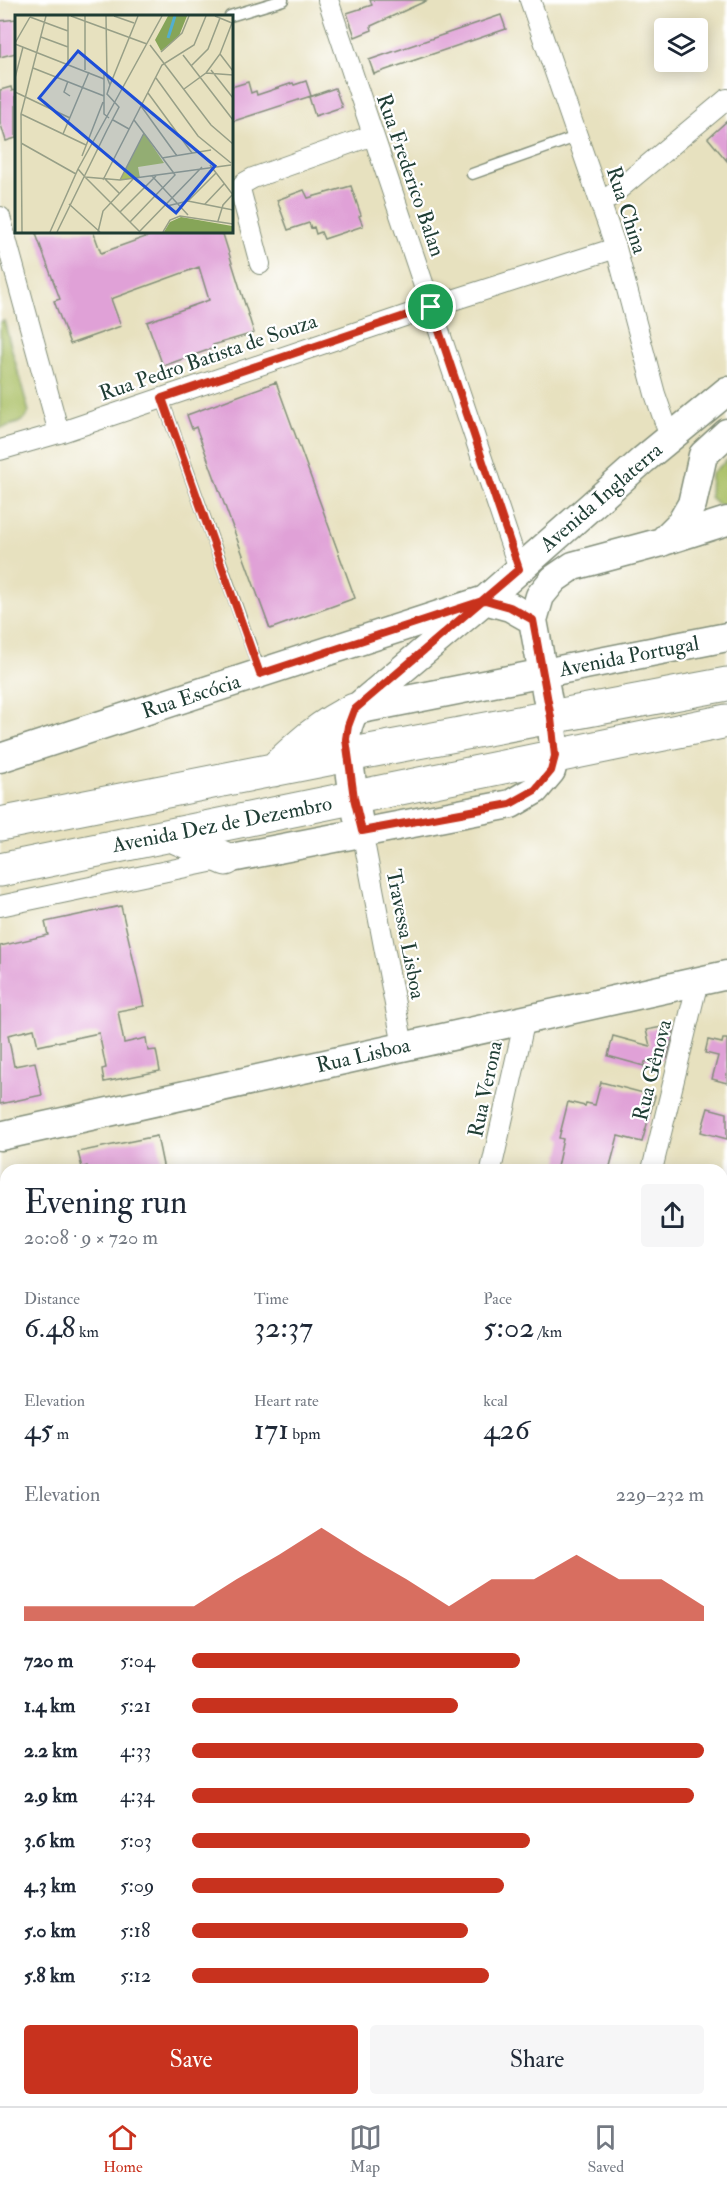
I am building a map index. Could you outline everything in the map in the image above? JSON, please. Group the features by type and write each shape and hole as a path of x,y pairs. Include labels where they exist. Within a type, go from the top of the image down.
{"highway":[{"name":"Avenida Dez de Dezembro","path":"0,824 348,755 727,684"},
{"path":"274,770 305,740 333,719 354,710"},
{"name":"Avenida Dez de Dezembro","path":"0,870 727,721"},
{"path":"171,835 226,859"}],"main road":[{"name":"Avenida Inglaterra","path":"354,710 485,600 670,437 727,391"},
{"path":"662,542 681,522 692,504 703,455 727,434"},
{"path":"670,437 687,452 703,455"},
{"path":"692,504 727,511"},
{"path":"662,542 727,521"},
{"name":"Avenida Inglaterra","path":"533,620 540,596 554,579 573,566 662,542"},
{"path":"226,859 510,804 535,790 551,771 555,756 551,718 533,620 510,607 485,600"},
{"name":"Rua Escócia","path":"0,758 485,600"},
{"name":"Avenida Portugal","path":"354,710 727,637"},
{"path":"354,710 346,739 354,798 362,831"},
{"name":"Rua Lisboa","path":"0,1136 727,975"}],"street":[{"name":"Rua Frederico Balan","path":"328,0 519,569"},
{"name":"Rua China","path":"534,2 576,137 616,248 670,437"},
{"path":"601,204 727,99"},
{"path":"260,264 240,189 244,183 373,135"},
{"path":"0,217 59,433"},
{"name":"Rua Pedro Batista de Souza","path":"0,450 59,433 431,307 616,248"},
{"name":"Travessa Lisboa","path":"362,831 403,1046"},
{"path":"0,906 226,859"},
{"name":"Rua Gênova","path":"653,1164 698,981"},
{"name":"Rua Verona","path":"492,1164 525,1019"}],"lane":[{"path":"232,15 283,0"},
{"path":"472,174 576,137"},
{"path":"162,398 260,674"}],"green space":[{"path":"4,321 29,412 21,422 0,428 0,322"},
{"path":"727,460 727,505 721,507 710,497 711,474"}],"building":[{"path":"370,0 428,0 371,26 372,30 355,37 347,13 372,5"},
{"path":"501,15 506,29 374,74 369,60"},
{"path":"15,19 15,53 0,57 0,21"},
{"path":"306,81 311,96 232,122 232,87 248,82 251,93 256,91 257,95 293,83 294,85"},
{"path":"11,87 12,91 15,90 15,138 6,141 0,122 0,90"},
{"path":"335,88 342,107 315,116 309,97"},
{"path":"727,121 727,161 708,138"},
{"path":"351,186 363,226 324,239 321,232 316,234 314,227 311,228 309,223 288,230 277,200 304,190 308,198"},
{"path":"41,232 93,232 101,253 159,232 222,232 254,333 213,345 214,348 163,366 147,322 209,300 199,267 111,299 121,326 70,344 54,301 60,299 36,234"},
{"path":"276,382 355,598 270,629 196,427 192,429 187,415"},
{"path":"121,906 144,1006 118,1011 124,1043 146,1038 148,1051 156,1050 160,1071 104,1082 102,1069 106,1068 99,1033 38,1046 34,1029 8,1035 14,1066 35,1062 42,1095 0,1104 0,946 48,935 45,922"},
{"path":"673,1025 674,1031 667,1058 645,1062 644,1066 608,1056 613,1036 650,1046 646,1030"},
{"path":"723,1039 727,1039 727,1083 712,1079 718,1056 705,1053 708,1040 722,1043"},
{"path":"601,1082 655,1096 642,1142 618,1136 611,1164 558,1164 563,1139 559,1138 568,1102 585,1106 586,1103 595,1105"},
{"path":"708,1108 727,1113 727,1139 701,1132"},
{"path":"157,1136 163,1164 81,1164 78,1152"}],"route":[{"path":"431,307 162,398 260,674 485,600 510,607 533,620 551,718 555,756 551,771 535,790 510,804 362,831 354,798 346,739 354,710 485,600 519,569 431,307"}]}
